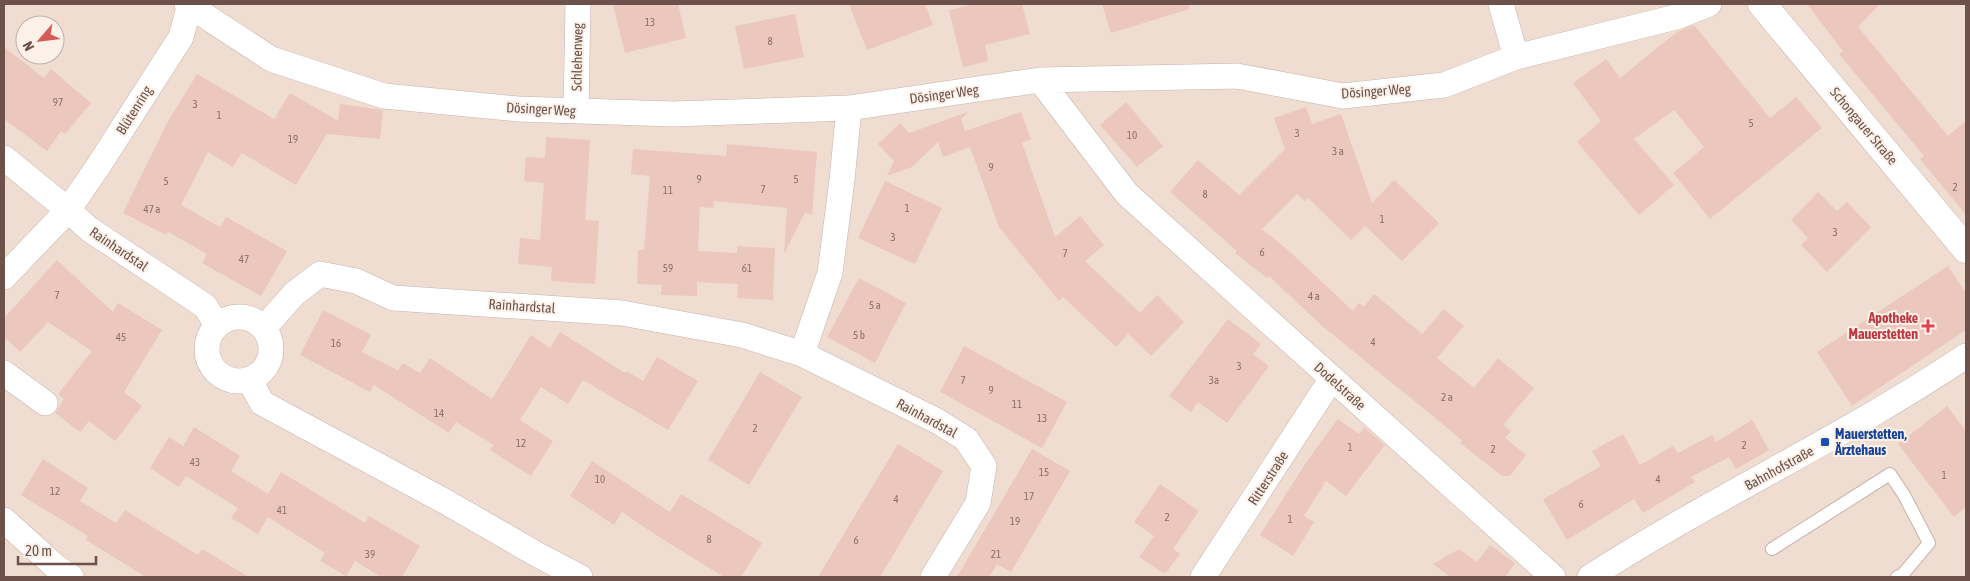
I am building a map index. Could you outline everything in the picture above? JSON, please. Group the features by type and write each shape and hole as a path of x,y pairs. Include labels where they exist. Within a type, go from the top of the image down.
{"main road":[{"name":"Schongauer Straße","path":"1764,4 1966,249"}],"street":[{"name":"Dösinger Weg","path":"189,4 271,59 384,96 518,109 673,114 849,108 1040,80 1237,76 1343,96 1444,85 1516,57 1676,17 1709,4"},
{"name":"Blütenring","path":"4,277 68,210 99,165 180,37 189,4"},
{"name":"Schlehenweg","path":"576,111 578,4"},
{"path":"1501,4 1516,57"},
{"name":"Dodelstraße","path":"1040,80 1127,194 1553,577"},
{"path":"802,354 830,273 849,108"},
{"path":"4,158 68,210"},
{"name":"Rainhardstal","path":"68,210 88,230 205,306 217,325"},
{"name":"Rainhardstal","path":"264,328 294,294 320,274 356,281 393,298 622,313 742,335 802,354 937,420 966,439 984,466 978,503 933,577"},
{"path":"241,317 256,321 264,328 269,337 270,357 266,367 259,374 250,379 239,381 228,379 218,374 211,366 207,355 207,344 210,334 217,325 226,319 241,317"},
{"name":"Bahnhofstraße","path":"1590,577 1645,541 1916,390 1966,356"},
{"path":"4,373 45,403"},
{"name":"Ritterstraße","path":"1203,577 1332,378"},
{"path":"250,379 262,403 580,577"},
{"path":"4,520 59,574"}],"lane":[{"path":"1772,549 1890,474 1904,495 1929,543 1903,574 1898,577"}],"shaded area":[{"path":"4,4 1753,4 1966,261 1966,575 1963,577 4,577"},
{"path":"1774,4 1966,4 1966,231"}],"building":[{"path":"613,4 678,4 686,38 625,53"},
{"path":"849,4 925,4 933,25 867,50"},
{"path":"975,4 1022,4 1030,34 985,45 988,61 963,67 949,10"},
{"path":"1102,4 1189,4 1189,9 1111,33"},
{"path":"1807,4 1880,4 1858,27 1948,136 1966,121 1966,215 1920,159 1924,156 1839,54 1843,51"},
{"path":"795,14 804,57 744,69 735,26"},
{"path":"1694,25 1770,118 1796,97 1822,128 1710,219 1673,173 1704,147 1674,110 1634,139 1674,185 1639,215 1577,142 1601,121 1573,83 1606,59 1620,78 1677,32"},
{"path":"4,47 15,56 15,65 27,65 44,78 51,69 91,103 65,134 61,131 47,151 4,119"},
{"path":"197,74 274,119 290,93 338,121 340,104 383,110 380,139 327,134 296,185 242,153 233,167 208,152 181,205 220,227 226,217 287,251 261,296 202,263 207,254 168,232 166,235 123,213 167,123"},
{"path":"1126,102 1163,146 1137,167 1100,125"},
{"path":"1306,107 1312,124 1341,114 1372,203 1394,180 1439,223 1402,261 1365,226 1351,240 1308,198 1305,201 1297,194 1262,229 1290,252 1353,311 1359,303 1364,307 1374,294 1422,334 1444,309 1464,326 1437,358 1474,388 1498,358 1534,388 1503,425 1511,431 1505,438 1526,455 1510,476 1502,476 1460,443 1462,440 1321,325 1269,276 1267,278 1235,253 1237,251 1170,192 1198,160 1239,195 1285,149 1274,118"},
{"path":"968,112 961,119 965,131 1021,112 1031,139 1022,143 1055,237 1080,216 1104,245 1085,261 1140,313 1157,295 1184,322 1151,356 1128,334 1116,347 1063,297 1059,301 999,227 970,147 943,157 938,142 912,167 887,176 894,161 878,144 900,123 909,133"},
{"path":"546,137 590,140 585,220 599,221 595,284 551,281 552,267 518,264 520,238 540,240 544,183 524,181 526,157 545,158"},
{"path":"727,144 817,152 812,215 805,212 784,254 787,208 714,201 713,208 700,207 698,251 737,253 737,246 775,248 773,300 737,298 738,284 697,282 697,296 661,295 662,285 637,284 638,250 644,250 650,176 631,174 633,149 726,156"},
{"path":"885,181 942,208 915,264 858,238"},
{"path":"1818,192 1837,211 1847,202 1871,227 1827,272 1801,245 1808,238 1791,220"},
{"path":"57,260 113,312 118,303 162,330 124,392 142,406 115,441 89,421 80,432 55,413 64,399 58,394 92,351 48,322 20,352 4,337 4,318"},
{"path":"1948,266 1966,293 1966,330 1852,406 1817,352"},
{"path":"859,278 906,303 875,363 827,337"},
{"path":"323,310 371,335 362,352 398,370 403,363 420,373 430,358 492,399 531,335 550,348 560,332 625,373 626,371 643,381 657,357 698,381 668,430 583,380 568,404 541,387 520,420 553,441 531,476 490,450 494,445 456,422 449,433 374,385 370,392 300,355"},
{"path":"1228,319 1261,344 1253,354 1269,366 1227,423 1198,402 1191,412 1169,396"},
{"path":"964,346 1067,402 1042,448 940,392"},
{"path":"760,372 802,397 749,485 708,460"},
{"path":"1947,406 1966,431 1966,507 1954,517 1898,444"},
{"path":"1338,419 1359,434 1364,427 1385,445 1346,496 1326,481 1304,516 1314,522 1293,556 1260,535 1307,461"},
{"path":"1752,420 1769,450 1736,469 1729,457 1691,477 1695,482 1643,513 1634,499 1567,540 1543,499 1601,466 1592,451 1623,434 1640,465 1673,446 1678,453 1712,435 1716,442"},
{"path":"194,427 240,456 231,471 268,494 281,472 365,523 369,516 420,546 402,577 381,577 355,561 346,576 320,561 325,553 268,517 258,534 231,518 238,508 186,476 179,487 150,468 169,437 183,446"},
{"path":"898,444 943,471 880,577 818,577"},
{"path":"1032,449 1070,471 1011,572 997,564 989,577 957,577"},
{"path":"43,459 88,488 80,501 116,523 125,510 198,555 202,549 249,577 146,577 86,540 88,536 21,495"},
{"path":"592,461 670,512 681,494 762,543 741,577 724,577 622,512 614,525 570,496"},
{"path":"1160,484 1199,511 1173,549 1180,554 1165,574 1139,557 1154,536 1134,522"},
{"path":"1490,545 1515,563 1505,577 1450,577 1433,564 1459,549 1477,562"}],"place":[{"name":"Apotheke Mauerstetten","path":"1928,326"},
{"name":"Mauerstetten, Ärztehaus","path":"1825,442"}]}
